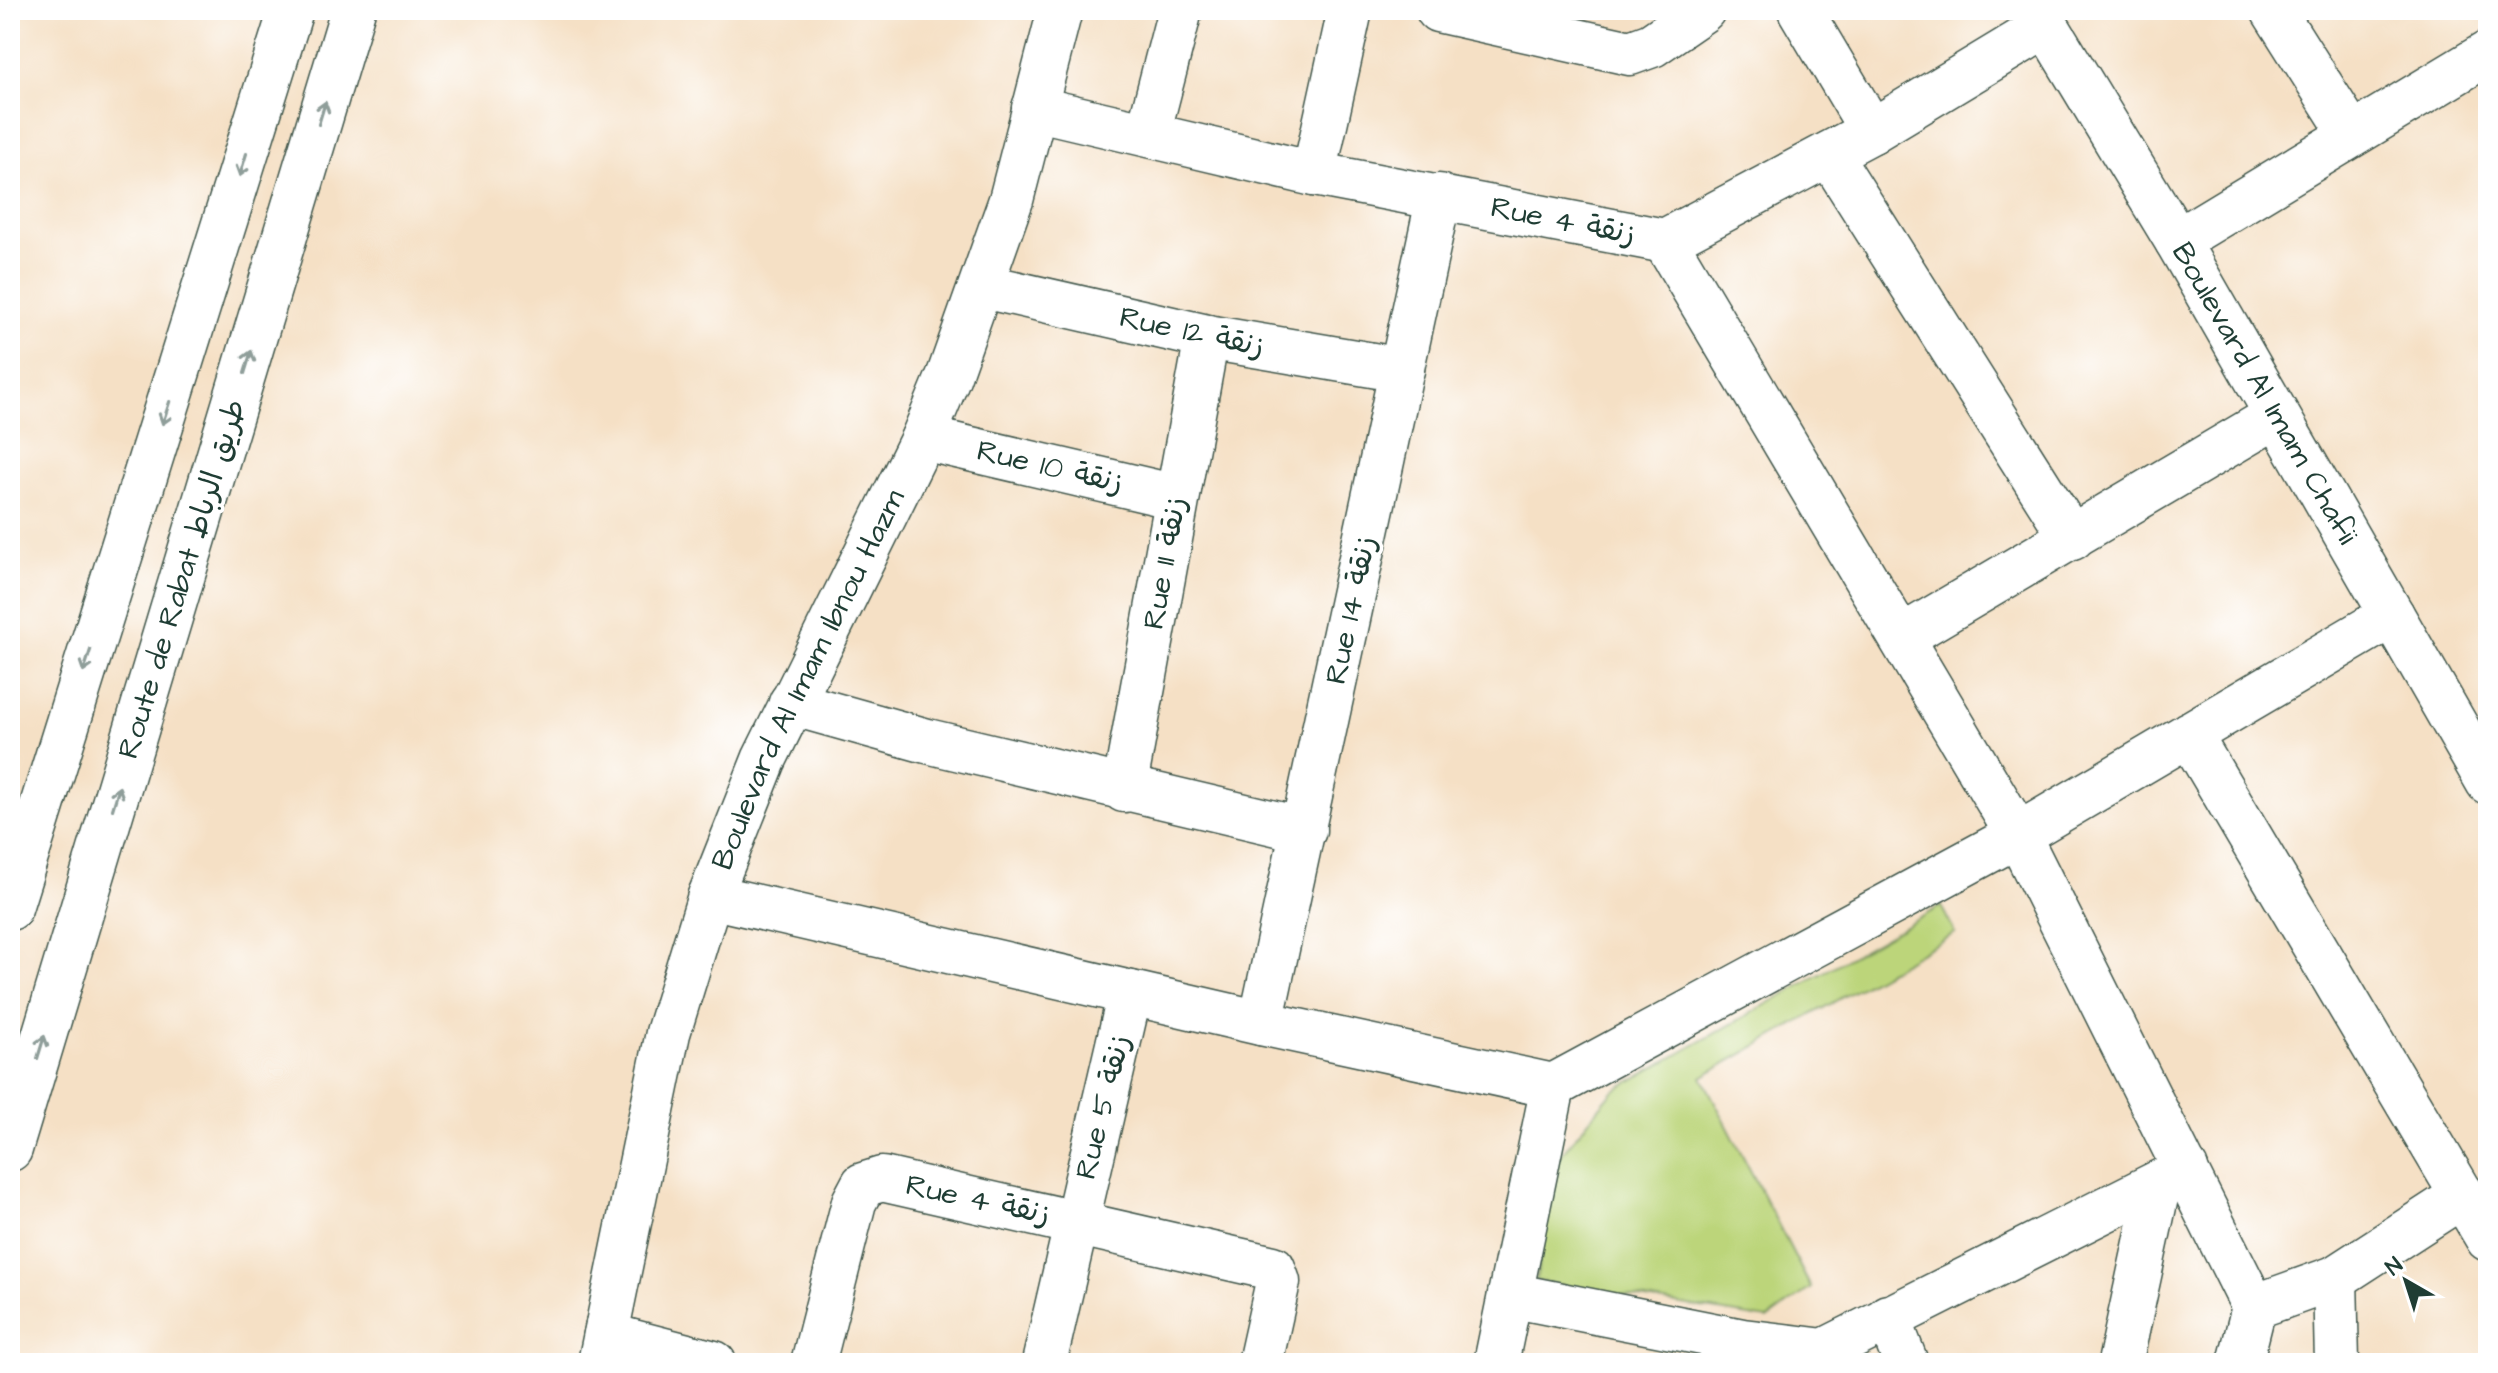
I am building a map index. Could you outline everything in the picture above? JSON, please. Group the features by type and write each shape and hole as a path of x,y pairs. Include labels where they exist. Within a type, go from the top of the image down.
{"street":[{"path":"10,908 291,10"},
{"name":"Route de Rabat طريق الرباط","path":"10,1149 353,10"},
{"name":"Boulevard Al Imam Ibnou Hazm","path":"603,1349 668,1033 710,896 738,820 791,703 923,438 983,286 1011,200 1060,10"},
{"path":"1148,134 1180,10"},
{"path":"1314,174 1350,10"},
{"path":"1630,53 1640,10"},
{"path":"1457,12 1630,53 1652,45 1703,10"},
{"path":"1800,10 1872,131"},
{"path":"2273,10 2351,133"},
{"name":"Rue 4 زنقة","path":"1034,108 1314,174 1665,241 1872,131 2042,18"},
{"name":"Boulevard Al Imam Chafii","path":"2042,18 2177,241 2488,782"},
{"path":"2177,241 2351,133 2488,53"},
{"path":"1829,154 2072,538"},
{"name":"Rue 14 زنقة","path":"1261,1023 1439,196"},
{"path":"1665,241 2018,835 2173,1176 2254,1307 2240,1363"},
{"name":"Rue 12 زنقة","path":"983,286 1207,337 1402,370"},
{"name":"Rue 11 زنقة","path":"1124,790 1207,337"},
{"path":"1902,637 2276,416"},
{"name":"Rue 10 زنقة","path":"923,438 1176,497"},
{"path":"710,896 1261,1023 1553,1086 2018,835 2392,615"},
{"path":"791,703 1124,790 1304,830"},
{"path":"2189,734 2488,1239"},
{"name":"Rue 5 زنقة","path":"1044,1363 1130,993"},
{"path":"1496,1363 1553,1086"},
{"path":"1510,1295 1740,1352 1824,1351 2173,1176"},
{"path":"2120,1363 2173,1176"},
{"name":"Rue 4 زنقة","path":"813,1363 854,1202 863,1185 882,1179 1273,1268 1278,1282 1260,1363"},
{"path":"2254,1307 2335,1278 2463,1195"},
{"path":"2335,1278 2337,1363"},
{"path":"1888,1317 1906,1363"},
{"path":"603,1349 714,1363"}],"green space":[{"path":"1941,906 1955,933 1702,1077 1811,1288 1767,1319 1536,1281 1557,1159 1613,1091"}]}
